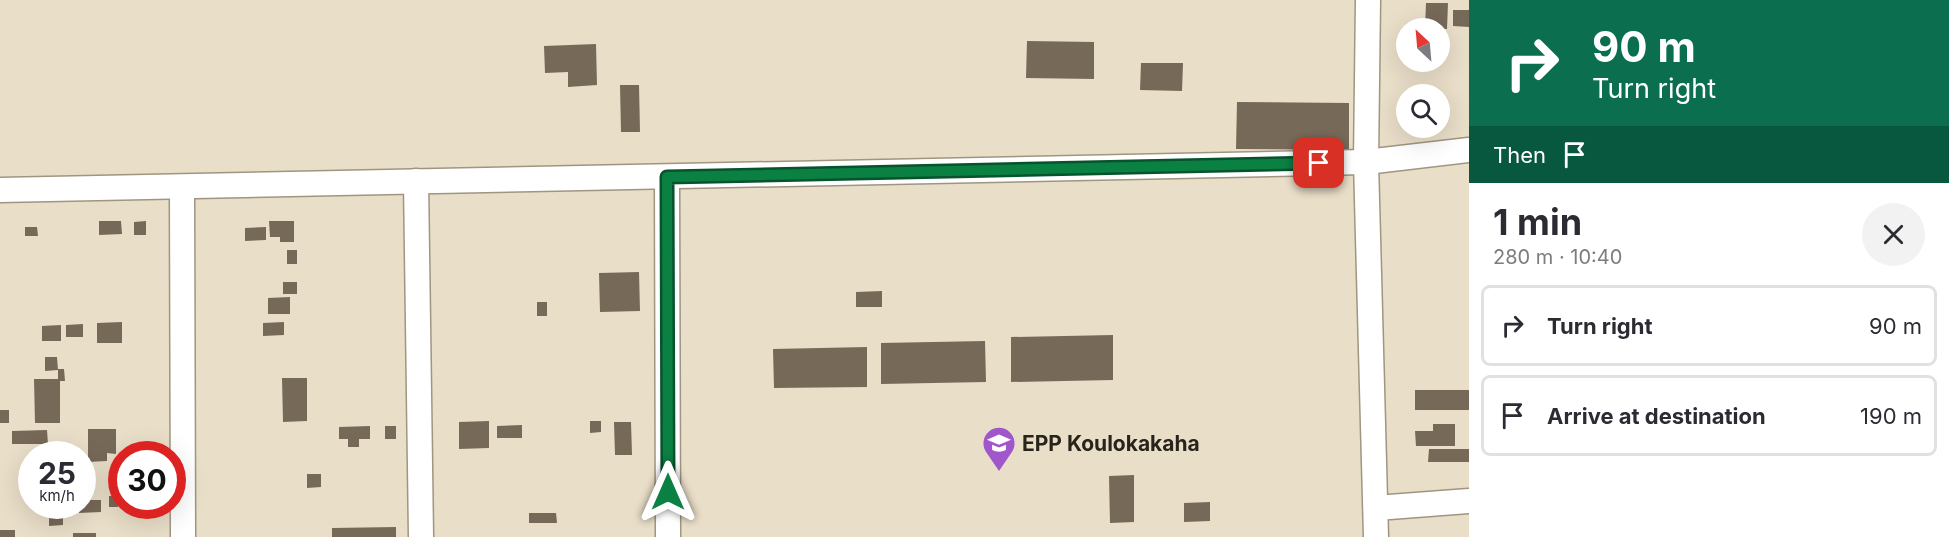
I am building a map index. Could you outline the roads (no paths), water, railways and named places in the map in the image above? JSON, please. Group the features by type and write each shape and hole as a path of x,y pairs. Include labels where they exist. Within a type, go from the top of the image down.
{"street":[{"path":"1368,0 1366,162 1376,537"},
{"path":"0,190 1366,162 1469,150"},
{"path":"667,177 668,537"},
{"path":"416,181 421,537"},
{"path":"182,187 183,537"},
{"path":"1376,508 1469,501"}],"place":[{"name":"EPP Koulokakaha","path":"999,472"}]}
